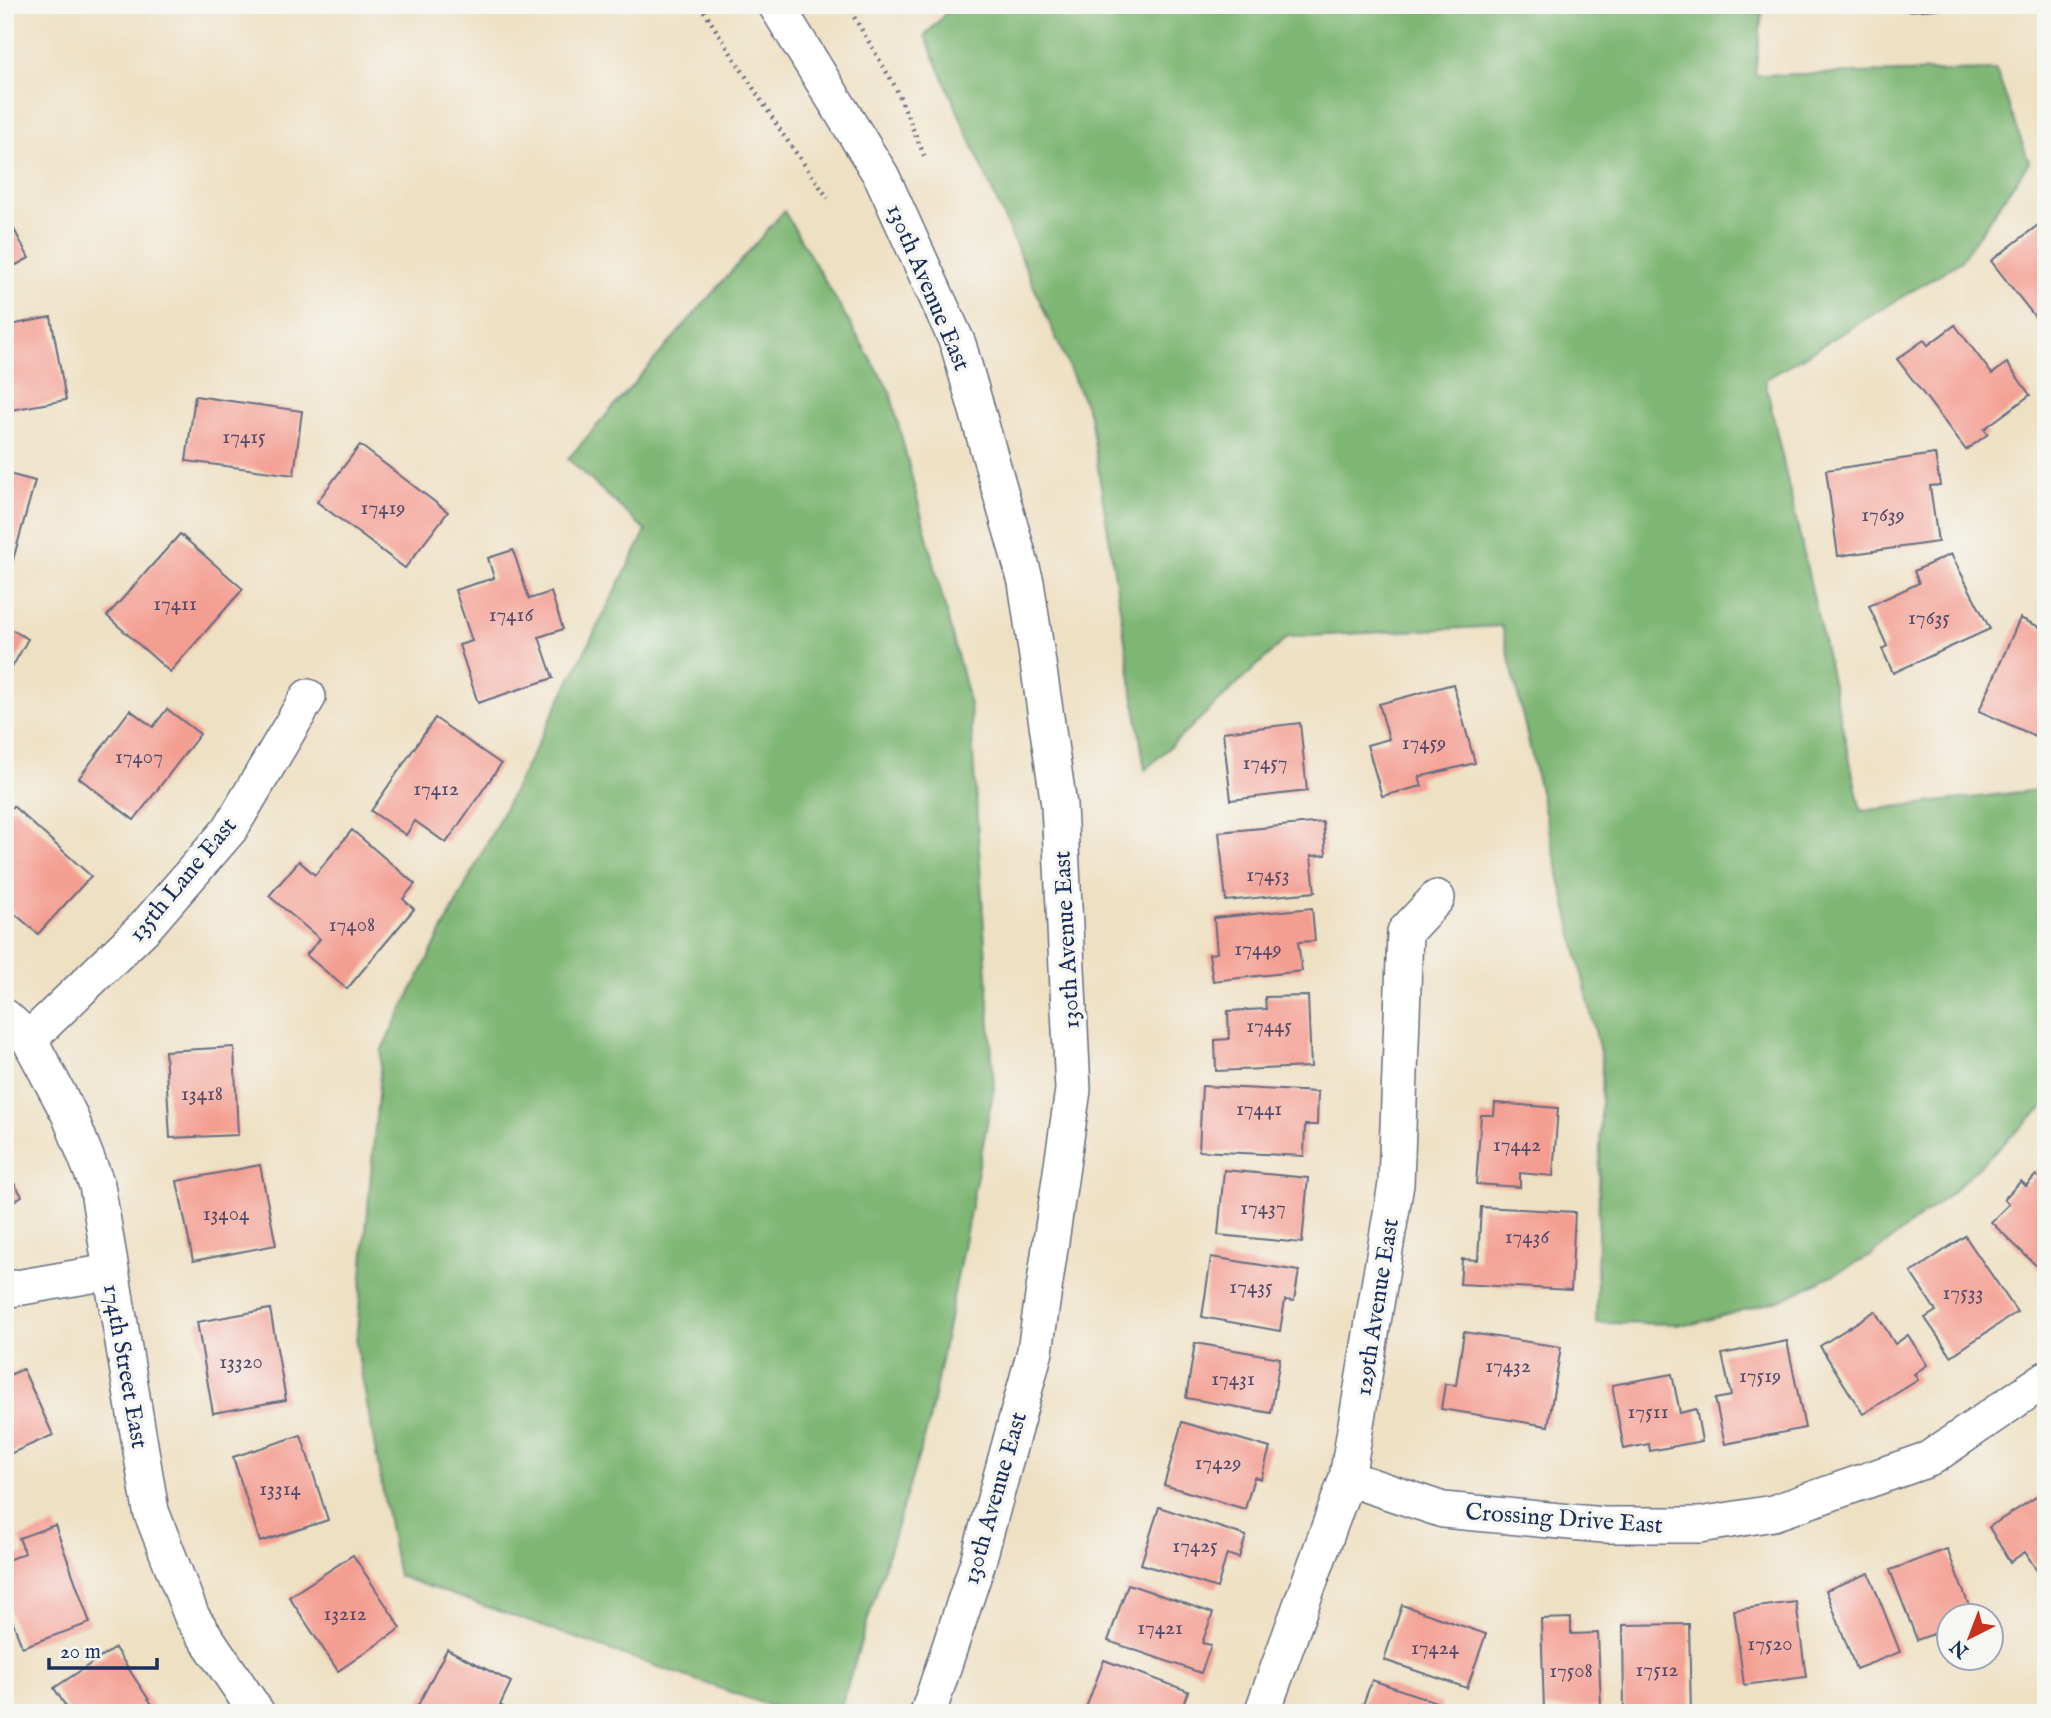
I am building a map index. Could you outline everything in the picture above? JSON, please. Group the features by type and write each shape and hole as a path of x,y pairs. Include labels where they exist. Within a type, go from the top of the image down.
{"street":[{"name":"130th Avenue East","path":"776,5 882,177 958,344 1026,582 1059,805 1073,1090 1035,1352 978,1562 928,1713"},
{"name":"135th Lane East","path":"17,1028 145,928 230,828 308,697"},
{"name":"129th Avenue East","path":"1262,1713 1347,1478 1396,1184 1405,932 1437,898"},
{"name":"174th Street East","path":"17,1028 69,1114 97,1185 109,1272 151,1511 192,1617 257,1713"},
{"path":"5,1290 109,1272"},
{"name":"Crossing Drive East","path":"1347,1478 1443,1510 1603,1525 1700,1525 1773,1513 1928,1459 2046,1379"}],"path":[{"path":"700,5 784,136 828,198"},
{"path":"847,5 896,88 926,160"}],"green space":[{"path":"953,5 1763,5 1755,75 1996,70 2029,162 1960,262 1765,380 1861,811 2046,789 2046,1104 1947,1196 1871,1256 1784,1299 1693,1324 1596,1323 1602,1061 1502,626 1288,637 1145,770 1090,416 925,36"},
{"path":"784,211 890,392 970,705 994,1088 929,1422 839,1713 790,1713 398,1576 356,1343 382,1049 646,531 568,459"}],"building":[{"path":"1907,5 1937,5 1937,9 1907,11"},
{"path":"5,212 29,258 5,271"},
{"path":"2046,219 2046,331 1991,261"},
{"path":"51,317 66,400 5,411 5,326"},
{"path":"1955,325 1992,374 2007,363 2030,395 1984,429 1988,434 1966,450 1897,359 1924,340 1928,345"},
{"path":"195,396 302,411 294,475 186,461"},
{"path":"360,445 448,512 405,568 317,502"},
{"path":"1935,454 1940,485 1930,486 1938,542 1838,556 1826,470"},
{"path":"5,473 35,481 6,585 5,585"},
{"path":"180,534 243,589 170,672 107,616"},
{"path":"513,550 529,599 551,592 563,629 539,637 553,678 478,703 459,645 472,641 455,590 494,578 488,558"},
{"path":"1951,554 1990,629 1893,673 1882,649 1887,646 1869,606 1919,583 1914,571"},
{"path":"2020,618 2046,630 2046,741 1979,711"},
{"path":"5,626 28,639 5,680"},
{"path":"1453,684 1475,763 1419,777 1422,786 1382,796 1367,745 1389,739 1379,704"},
{"path":"167,709 200,734 134,820 79,778 130,710 153,727"},
{"path":"435,718 501,764 446,843 415,821 406,835 371,811"},
{"path":"1300,723 1307,791 1231,800 1223,732"},
{"path":"13,806 91,876 38,934 5,905 5,815"},
{"path":"1323,822 1326,855 1311,856 1315,892 1226,901 1219,832"},
{"path":"352,830 415,884 403,899 414,909 347,989 306,955 320,939 269,896 299,861 315,875"},
{"path":"1312,908 1315,941 1298,942 1302,971 1213,981 1209,954 1217,953 1214,918"},
{"path":"1308,996 1311,1067 1216,1071 1215,1040 1229,1039 1228,1011 1266,1009 1265,997"},
{"path":"234,1047 238,1135 170,1138 165,1051"},
{"path":"1202,1086 1318,1092 1317,1125 1305,1125 1304,1156 1199,1151"},
{"path":"1495,1103 1558,1108 1553,1176 1520,1173 1520,1187 1476,1184 1481,1115 1494,1115"},
{"path":"260,1165 276,1245 193,1261 177,1181"},
{"path":"5,1169 22,1196 5,1207"},
{"path":"1224,1170 1308,1178 1302,1243 1218,1235"},
{"path":"2036,1175 2046,1184 2046,1275 1991,1222 2009,1204 2004,1199 2021,1181 2026,1186"},
{"path":"1481,1207 1575,1212 1571,1290 1460,1284 1462,1259 1478,1260"},
{"path":"1965,1236 2017,1312 1951,1356 1925,1318 1936,1311 1911,1273"},
{"path":"1211,1257 1299,1271 1294,1301 1285,1300 1280,1331 1202,1317"},
{"path":"270,1309 286,1400 213,1413 197,1322"},
{"path":"1875,1311 1895,1344 1908,1335 1927,1365 1914,1374 1918,1380 1863,1414 1820,1346"},
{"path":"1464,1332 1561,1347 1548,1426 1441,1409 1445,1384 1456,1385"},
{"path":"1787,1341 1805,1428 1725,1444 1715,1399 1731,1396 1722,1354"},
{"path":"1195,1343 1280,1358 1271,1413 1186,1398"},
{"path":"23,1369 53,1435 5,1456 5,1377"},
{"path":"1672,1374 1680,1413 1696,1409 1702,1441 1650,1451 1649,1444 1624,1449 1612,1385"},
{"path":"1182,1422 1270,1448 1261,1479 1254,1477 1245,1509 1164,1485"},
{"path":"301,1435 328,1520 260,1542 233,1457"},
{"path":"2038,1496 2046,1504 2044,1582 2025,1552 2010,1562 1989,1527"},
{"path":"1159,1507 1246,1536 1239,1558 1227,1554 1217,1588 1141,1564"},
{"path":"55,1525 90,1623 22,1647 5,1600 5,1561 25,1553 19,1538"},
{"path":"1947,1549 1968,1602 1936,1602 1936,1633 1917,1640 1890,1570"},
{"path":"353,1555 401,1628 338,1671 289,1597"},
{"path":"1869,1573 1900,1652 1856,1669 1826,1590"},
{"path":"1128,1584 1213,1613 1202,1643 1211,1645 1201,1673 1108,1641"},
{"path":"1796,1602 1806,1677 1744,1685 1734,1610"},
{"path":"1402,1605 1486,1634 1467,1688 1384,1660"},
{"path":"1571,1618 1571,1634 1598,1633 1601,1707 1544,1709 1541,1619"},
{"path":"1689,1624 1691,1713 1624,1713 1623,1625"},
{"path":"115,1648 155,1709 150,1713 70,1713 54,1688"},
{"path":"447,1649 511,1682 500,1705 514,1713 414,1713"},
{"path":"1104,1660 1188,1691 1180,1713 1084,1713"},
{"path":"1372,1680 1442,1704 1439,1713 1360,1713"}]}
